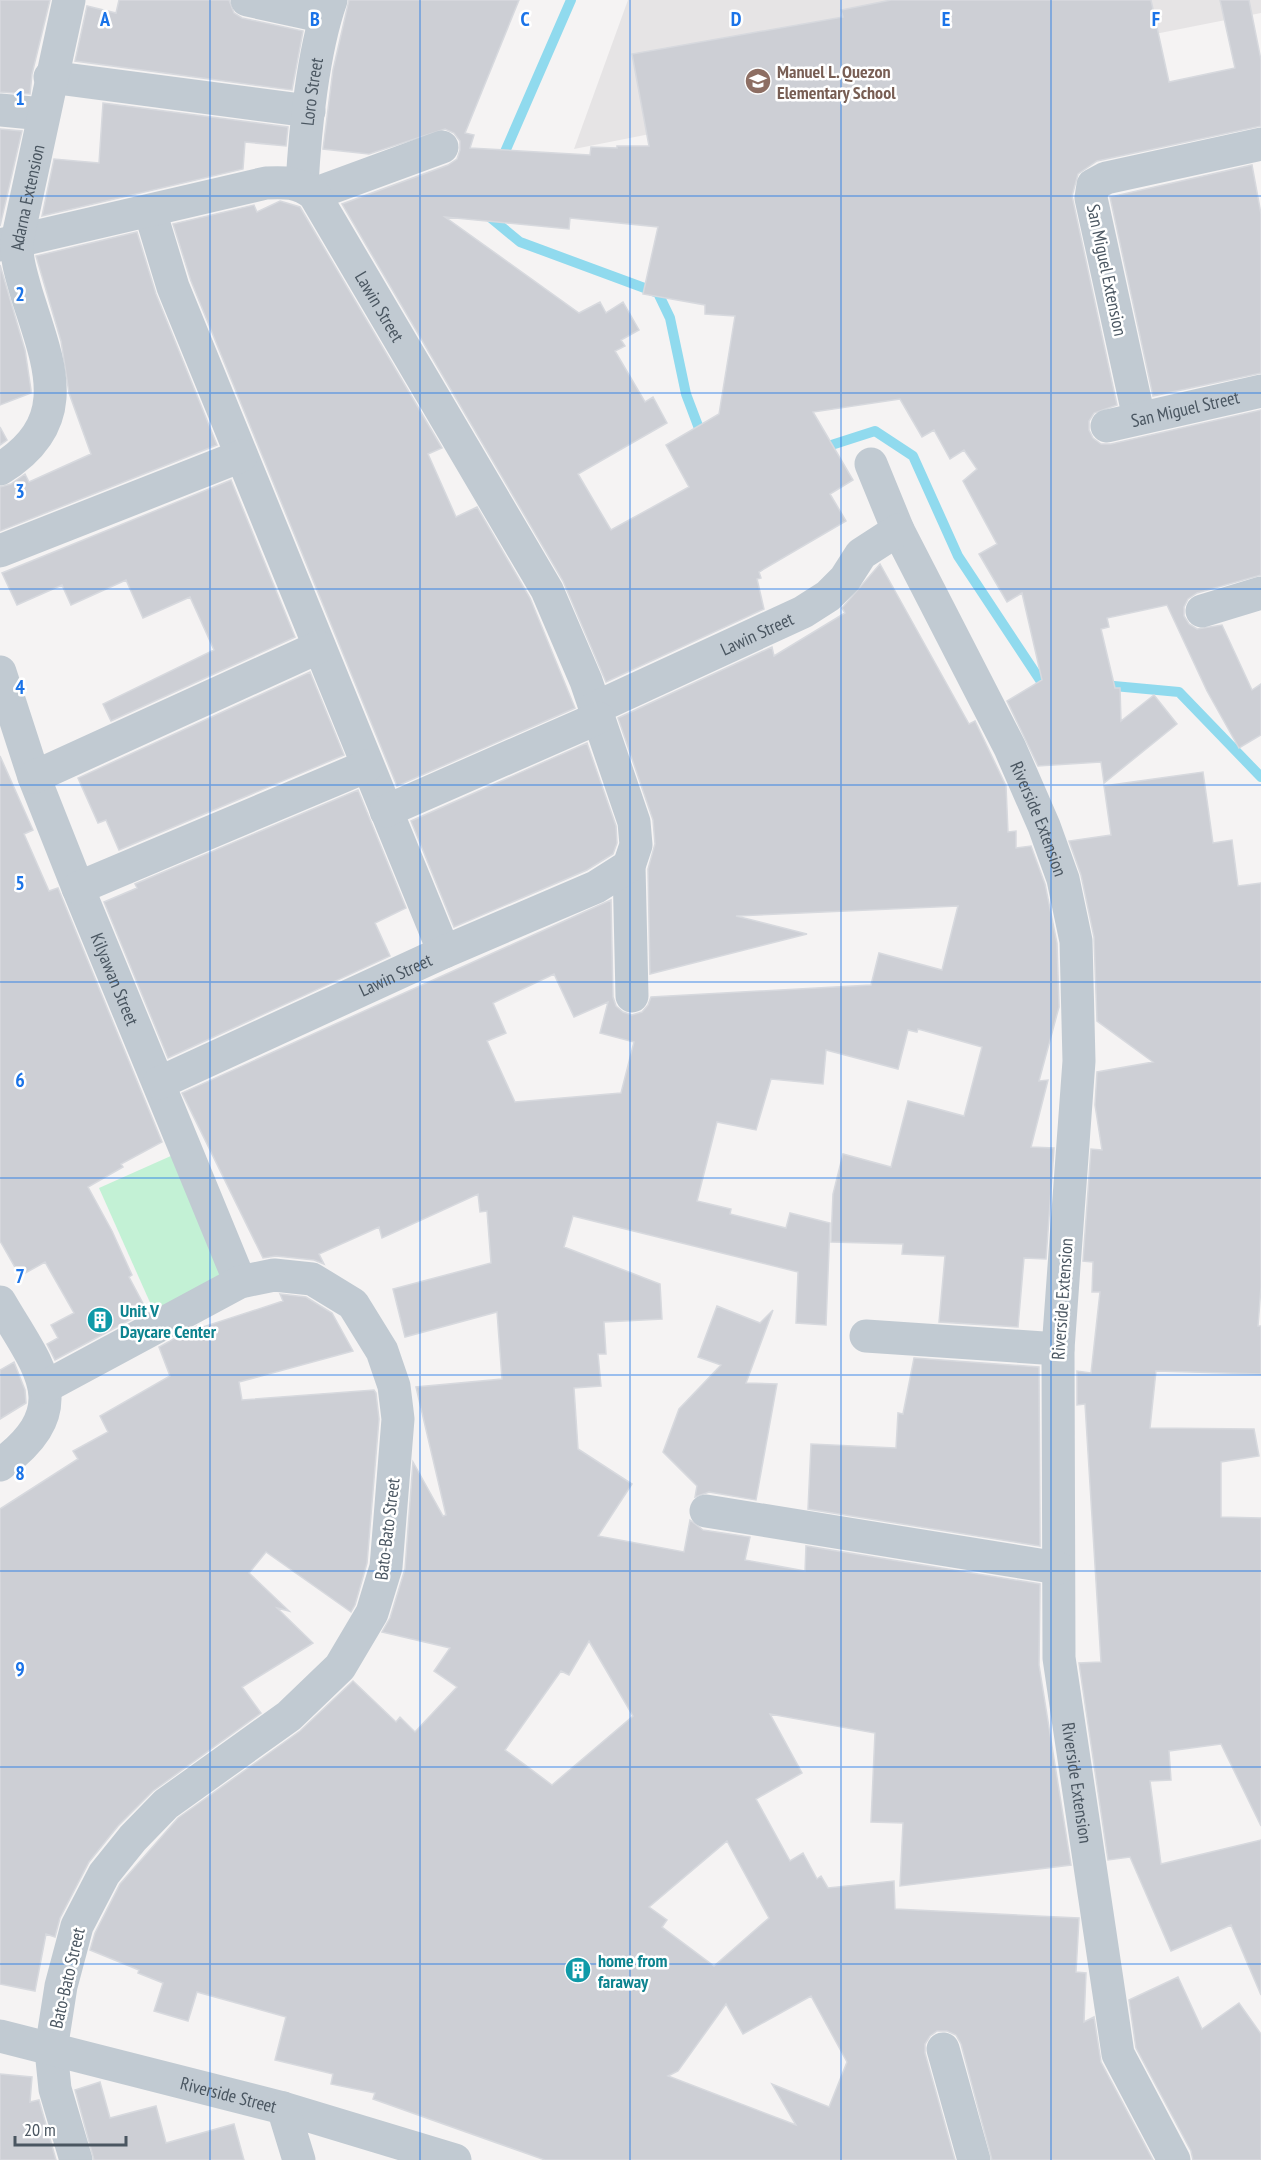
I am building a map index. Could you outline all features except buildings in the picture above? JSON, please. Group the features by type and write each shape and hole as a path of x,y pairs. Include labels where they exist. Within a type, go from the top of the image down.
{"street":[{"name":"Adarna Extension","path":"0,469 26,452 42,430 49,408 51,384 46,355 18,262 8,243 43,114 69,0"},
{"path":"247,0 328,8"},
{"name":"Loro Street","path":"308,189 309,111 328,8"},
{"path":"50,77 309,111"},
{"path":"0,110 43,114"},
{"name":"San Miguel Extension","path":"1139,418 1091,198 1093,185 1106,178 1261,144"},
{"path":"8,243 266,183 288,182 308,189 442,147"},
{"name":"Lawin Street","path":"308,189 533,563 568,636 634,822 636,845 629,866 632,996"},
{"path":"150,211 173,288 444,952"},
{"name":"San Miguel Street","path":"1107,426 1261,391"},
{"path":"0,551 241,456"},
{"name":"Riverside Extension","path":"871,464 898,530 1010,748 1044,826 1063,879 1074,929 1079,1061 1058,1348 1059,1658 1118,2054 1174,2160"},
{"name":"Lawin Street","path":"596,713 803,612 828,597 845,579 861,554 898,530"},
{"path":"1202,611 1261,593"},
{"path":"34,777 319,647"},
{"name":"Kilyawan Street","path":"0,672 34,777 240,1282"},
{"path":"386,811 596,713"},
{"path":"78,888 367,766"},
{"name":"Lawin Street","path":"159,1083 444,952 596,887 629,866"},
{"name":"Bato-Bato Street","path":"45,1387 240,1282 274,1275 312,1279 353,1304 382,1352 394,1386 398,1419 386,1567 372,1613 340,1667 289,1716 165,1804 133,1838 105,1874 76,1926 61,1986 51,2050 55,2089 76,2160"},
{"path":"0,1302 34,1360 45,1387 46,1409 35,1432 15,1454 0,1465"},
{"path":"866,1336 1058,1348"},
{"path":"706,1511 1058,1568"},
{"name":"Riverside Street","path":"0,2036 283,2108 455,2160"},
{"path":"943,2049 974,2160"},
{"path":"283,2108 299,2160"}],"shaded area":[{"name":"Manuel L. Quezon Elementary School","path":"628,0 1261,0 1261,13 574,149"}],"green space":[{"path":"182,1151 239,1279 156,1316 99,1188"}],"waterway":[{"path":"501,161 571,0"},
{"path":"486,214 520,242 658,293 670,318 686,394 703,439"},
{"path":"819,449 875,431 913,456 958,556 1040,680 1054,681"},
{"path":"1103,685 1179,692 1261,777"}],"place":[{"name":"Manuel L. Quezon Elementary School","path":"758,81"},
{"name":"Unit V Daycare Center","path":"100,1320"},
{"name":"home from faraway","path":"578,1970"}]}
